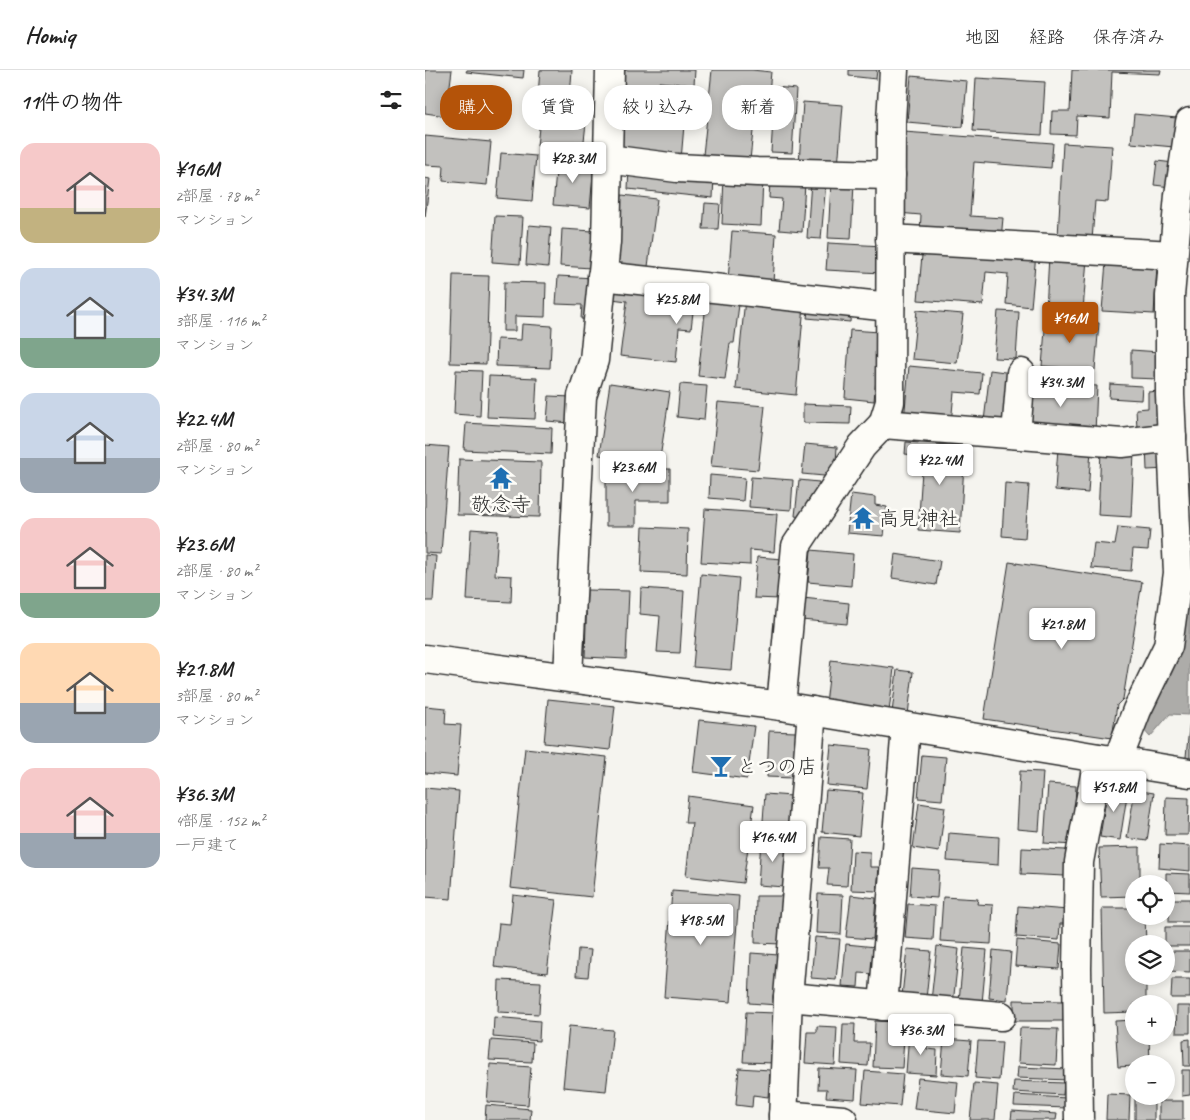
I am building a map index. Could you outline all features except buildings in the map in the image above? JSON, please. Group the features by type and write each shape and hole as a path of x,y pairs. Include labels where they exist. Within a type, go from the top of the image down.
{"street":[{"path":"568,676 582,396 594,360 606,242 609,70"},
{"path":"781,706 796,546 862,446 883,424 890,402 891,121 894,70"},
{"path":"1079,1120 1077,968 1079,862 1108,760 1137,710 1168,646 1179,574 1170,395 1180,298 1173,255 1184,196 1190,122"},
{"path":"608,159 677,168 891,175"},
{"path":"891,239 1173,255"},
{"path":"603,276 890,307"},
{"path":"1015,434 1021,373"},
{"path":"883,424 1122,443 1172,437"},
{"path":"425,659 568,676 781,706 1190,774"},
{"path":"812,711 789,997 783,1117 843,1120"},
{"path":"883,1006 906,727"},
{"path":"789,997 1001,1016"}],"shaded area":[{"path":"1190,565 1189,715 1170,714 1150,737 1143,729"}],"place":[{"name":"敬念寺","path":"501,478"},
{"name":"高見神社","path":"863,518"},
{"name":"とつの店","path":"721,766"}]}
